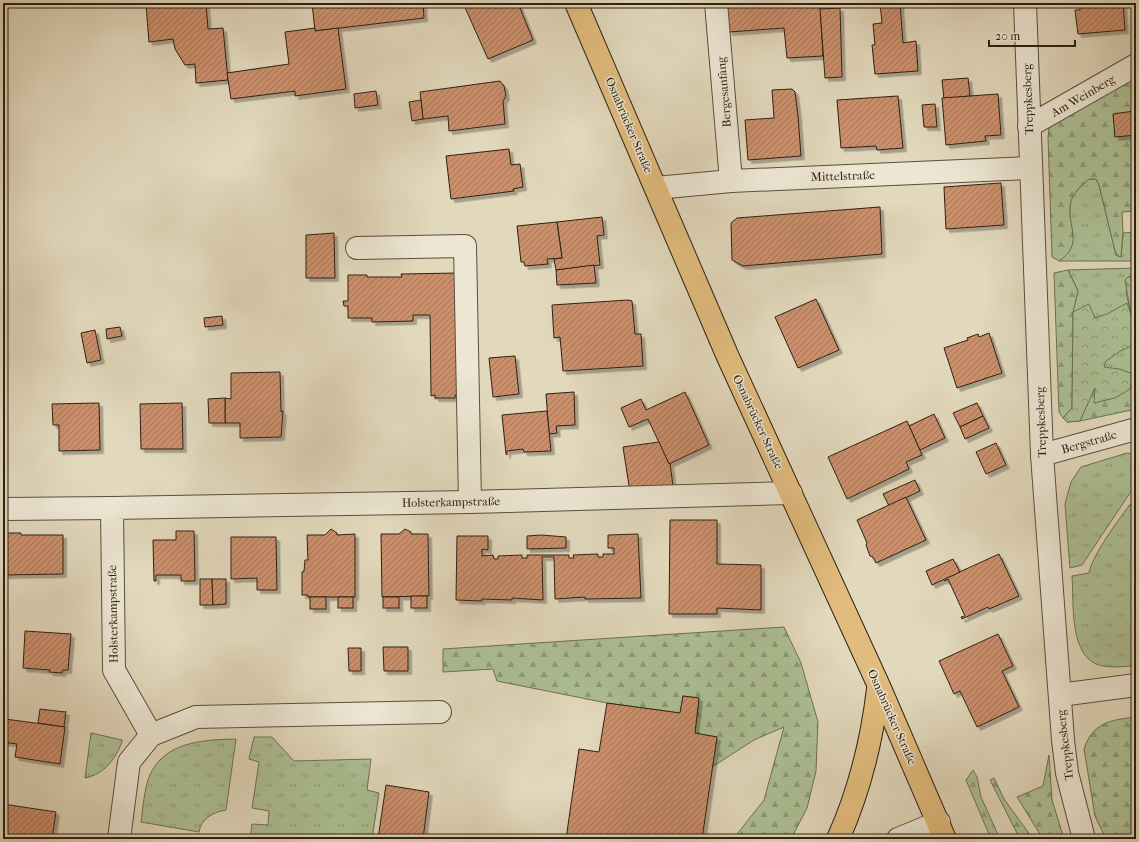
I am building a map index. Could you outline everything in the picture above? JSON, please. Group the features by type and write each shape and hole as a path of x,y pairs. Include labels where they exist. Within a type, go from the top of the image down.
{"main road":[{"name":"Osnabrücker Straße","path":"576,3 728,357 791,493 831,586 879,686 896,730 942,830"},
{"path":"838,839 856,793 874,722 879,686"}],"street":[{"name":"Bergesanfang","path":"716,3 731,181"},
{"name":"Treppkesberg","path":"1025,3 1030,168 1042,455 1067,773 1084,839"},
{"name":"Am Weinberg","path":"1029,126 1136,65"},
{"name":"Mittelstraße","path":"656,188 731,181 1030,168"},
{"path":"357,248 465,246 470,502"},
{"name":"Bergstraße","path":"1042,455 1136,429"},
{"name":"Holsterkampstraße","path":"3,509 470,502 791,493"},
{"name":"Holsterkampstraße","path":"112,508 114,670 151,735"},
{"path":"1060,695 1136,685"},
{"path":"119,839 129,762 151,735 196,717 440,712"},
{"path":"898,839 942,830"}],"green space":[{"path":"1130,78 1135,82 1136,90 1136,241 1134,211 1122,212 1123,233 1121,257 1116,255 1099,185 1096,179 1089,179 1073,195 1070,207 1073,232 1072,247 1059,261 1052,257 1048,137 1049,128 1057,121"},
{"path":"1089,179 1096,179 1099,185 1116,255 1121,257 1123,233 1135,232 1136,261 1059,261 1067,254 1073,240 1070,207 1073,195"},
{"path":"1136,268 1136,276 1128,277 1126,293 1132,317 1136,344 1130,389 1095,388 1080,421 1067,422 1063,418 1072,408 1073,312 1078,291 1068,270"},
{"path":"1068,270 1078,291 1073,312 1072,408 1063,418 1059,412 1054,273"},
{"path":"1136,276 1136,344 1125,280 1128,277"},
{"path":"1127,303 1132,317 1136,344 1122,350 1106,361 1104,367 1119,369 1133,374 1130,389 1115,398 1094,403 1095,388 1080,421 1067,422 1063,418 1072,408 1073,312 1089,304 1095,318 1107,314"},
{"path":"1136,344 1136,409 1080,421 1095,386 1095,403 1130,389"},
{"path":"1127,453 1136,455 1136,484 1082,565 1070,568 1065,504 1071,482 1081,467"},
{"path":"1136,497 1136,666 1101,666 1087,658 1081,649 1077,637 1073,612 1072,576 1089,573 1102,544"},
{"path":"784,627 801,663 818,722 816,771 807,808 791,839 733,839 764,800 784,727 754,740 712,767 717,737 695,733 699,698 683,696 680,713 607,703 497,681 493,669 443,672 443,649"},
{"path":"1136,717 1136,839 1106,839 1095,816 1084,749 1092,733 1104,724 1119,719"},
{"path":"91,733 122,740 122,742 116,755 103,770 85,778"},
{"path":"254,737 272,737 294,761 371,759 367,790 379,793 372,839 250,839 252,824 268,825 269,811 252,808 259,762 249,759"},
{"path":"236,739 226,810 217,812 208,817 202,823 199,832 141,822 147,782 156,765 164,756 174,749 198,742"},
{"path":"1049,755 1052,800 1064,839 1043,839 1017,797 1043,786"},
{"path":"973,770 977,777 981,797 1000,839 991,839 966,780"},
{"path":"994,778 1004,799 1033,839 1020,839 990,780"}],"building":[{"path":"163,3 190,3 190,5 206,4 208,29 223,28 228,80 196,83 195,64 185,65 175,49 173,39 149,42 146,5"},
{"path":"312,3 423,3 424,18 315,31"},
{"path":"463,3 518,3 533,40 488,59"},
{"path":"727,3 820,3 823,56 787,58 784,28 729,32"},
{"path":"880,3 900,3 903,43 916,41 918,71 875,74 872,45 875,45 873,24 882,23"},
{"path":"1080,3 1123,3 1125,30 1078,34 1075,10 1080,10"},
{"path":"840,8 842,77 825,78 820,9"},
{"path":"315,28 315,31 338,28 346,89 295,96 295,91 231,99 227,73 289,64 285,32"},
{"path":"968,78 970,96 944,99 942,80"},
{"path":"500,81 504,86 506,96 503,101 505,124 449,131 448,116 423,119 420,92"},
{"path":"792,89 795,92 801,156 748,160 745,120 774,118 772,90"},
{"path":"376,91 378,105 355,108 354,94"},
{"path":"998,94 1001,135 985,136 986,141 946,145 942,98"},
{"path":"898,96 903,148 877,150 876,146 841,148 837,100"},
{"path":"421,100 423,119 412,121 409,102"},
{"path":"935,104 937,127 924,127 922,105"},
{"path":"1134,111 1136,135 1115,137 1113,114"},
{"path":"509,149 511,165 520,164 523,187 513,189 514,191 451,199 446,156"},
{"path":"1001,183 1004,225 946,229 944,187"},
{"path":"880,207 882,254 743,266 732,260 731,223 737,218"},
{"path":"602,217 604,235 597,236 600,265 556,270 554,259 562,258 557,222"},
{"path":"557,222 562,258 547,259 548,264 525,266 524,262 521,262 517,226"},
{"path":"334,233 335,278 306,278 306,235"},
{"path":"594,265 596,283 557,285 556,270"},
{"path":"458,273 459,395 455,395 455,398 435,398 435,395 431,396 430,315 413,315 413,321 372,322 372,318 348,318 348,306 344,306 343,301 348,301 348,275 367,275 367,277 402,277 401,274"},
{"path":"816,299 839,350 798,368 775,317"},
{"path":"632,301 635,334 641,334 643,366 563,371 560,337 554,338 552,305"},
{"path":"222,316 223,325 205,327 204,318"},
{"path":"120,327 122,336 107,339 106,329"},
{"path":"95,330 101,360 87,363 81,333"},
{"path":"989,333 1002,373 957,388 944,348 968,340 967,338 978,334 979,337"},
{"path":"515,356 519,394 493,397 489,358"},
{"path":"280,372 281,412 283,411 281,437 240,438 240,423 225,423 225,398 231,399 231,373"},
{"path":"574,392 575,425 556,426 557,433 549,434 546,394"},
{"path":"685,392 709,445 669,464 648,419 629,427 621,408 641,399 646,410"},
{"path":"225,398 225,423 209,423 208,399"},
{"path":"99,403 100,450 59,451 59,425 53,425 52,404"},
{"path":"182,403 183,449 141,449 140,404"},
{"path":"977,403 983,416 960,427 953,413"},
{"path":"547,411 551,451 524,452 523,449 507,451 507,455 502,415"},
{"path":"934,414 945,438 920,450 909,426"},
{"path":"983,416 989,428 965,439 960,427"},
{"path":"907,421 922,455 906,462 909,469 847,499 828,457"},
{"path":"659,442 669,464 670,463 673,486 630,492 623,447"},
{"path":"996,443 1006,465 986,474 976,452"},
{"path":"915,480 920,491 889,506 883,494"},
{"path":"906,497 926,540 876,563 873,557 870,556 866,545 867,543 857,520"},
{"path":"670,520 717,520 717,564 761,565 761,610 717,608 717,614 669,614"},
{"path":"331,529 337,533 337,535 355,534 355,597 308,597 308,595 302,595 302,572 304,571 305,560 308,560 307,535 325,535"},
{"path":"405,529 411,532 411,534 428,534 429,596 382,597 381,534 399,534"},
{"path":"176,531 194,531 195,581 181,581 181,575 156,575 156,581 154,581 153,540 176,540"},
{"path":"8,533 21,533 21,535 63,535 63,574 3,575 3,535 7,535"},
{"path":"638,534 641,598 585,599 585,597 555,599 554,557 542,557 543,600 512,598 512,600 456,600 457,536 488,536 488,550 482,549 482,556 493,555 494,559 498,559 498,556 522,555 522,558 527,558 527,555 569,555 569,558 574,558 573,555 598,554 598,557 603,557 603,554 614,554 614,548 608,548 608,535"},
{"path":"541,535 566,537 566,548 527,549 527,536"},
{"path":"231,537 276,537 277,590 257,590 257,578 231,579"},
{"path":"999,554 1019,596 989,609 988,607 962,619 961,617 965,616 948,579 945,581 944,579"},
{"path":"953,559 960,572 932,585 926,571"},
{"path":"200,579 212,579 213,605 200,605"},
{"path":"212,579 226,579 226,604 213,605"},
{"path":"411,596 427,596 427,608 411,608"},
{"path":"310,597 326,597 326,609 310,609"},
{"path":"338,597 353,597 353,608 338,608"},
{"path":"383,597 399,597 399,608 383,608"},
{"path":"25,631 71,634 68,670 63,670 62,673 49,672 50,670 23,668"},
{"path":"998,634 1013,666 1002,671 1019,707 977,727 960,691 954,694 939,661"},
{"path":"383,647 408,647 408,671 384,671"},
{"path":"348,648 361,648 361,671 349,671"},
{"path":"683,696 699,698 695,733 717,737 702,839 566,839 579,749 599,752 607,703 680,713"},
{"path":"40,709 66,711 64,727 38,723"},
{"path":"5,719 65,727 60,764 15,757 17,744 3,742"},
{"path":"386,785 429,792 423,839 378,839"},
{"path":"3,804 56,812 52,839 3,839"}]}
